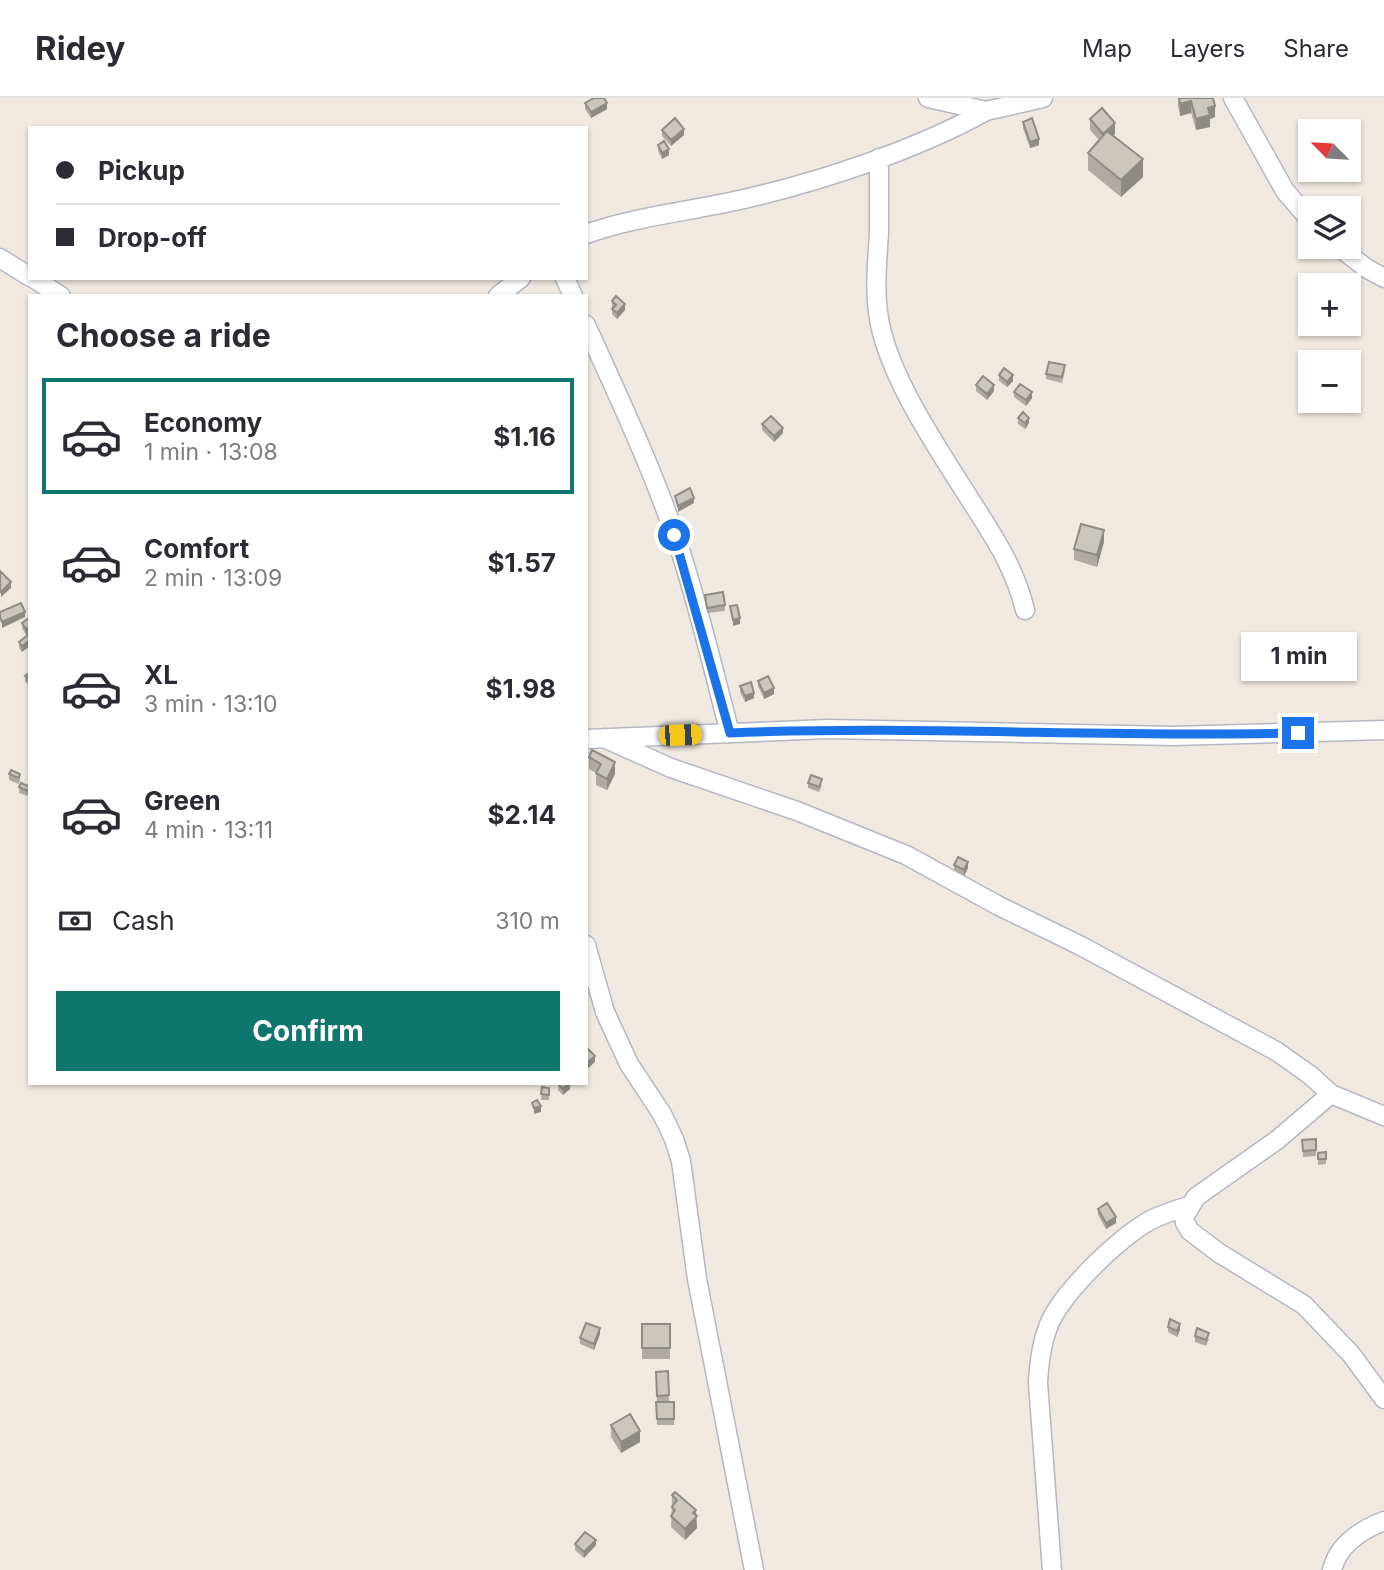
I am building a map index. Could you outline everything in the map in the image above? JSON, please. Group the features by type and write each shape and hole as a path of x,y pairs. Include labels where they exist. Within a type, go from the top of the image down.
{"street":[{"path":"928,98 986,111"},
{"path":"588,233 745,199 847,170 964,123 986,111 1043,98"},
{"path":"1233,98 1285,191 1298,206"},
{"path":"879,158 876,279 882,333 896,372 912,402 1018,582 1025,610"},
{"path":"0,258 28,275"},
{"path":"1354,259 1384,278"},
{"path":"36,280 58,294"},
{"path":"501,294 518,280"},
{"path":"588,329 639,440 661,496 681,555 730,733"},
{"path":"595,738 900,730 1174,736 1384,730"},
{"path":"595,738 671,768 797,811 905,855 999,906 1082,946 1276,1051 1331,1094 1384,1116"},
{"path":"588,952 605,1012 629,1064 662,1114 681,1161 697,1279 754,1570"},
{"path":"1331,1094 1276,1140 1208,1187 1189,1206 1184,1217 1185,1223 1190,1231 1219,1253 1304,1305 1351,1354 1384,1399"},
{"path":"1052,1570 1038,1383 1039,1361 1052,1319 1072,1290 1108,1253 1147,1223 1168,1212 1189,1206"},
{"path":"1332,1570 1346,1544 1368,1528 1384,1521"}],"building":[{"path":"594,98 604,98 607,103 591,112 585,103"},
{"path":"1179,98 1213,98 1215,106 1208,108 1210,115 1196,119 1191,101 1180,104"},
{"path":"1102,108 1115,123 1103,134 1090,119"},
{"path":"675,118 684,129 671,140 662,130"},
{"path":"1032,118 1039,139 1030,142 1023,122"},
{"path":"1107,131 1143,159 1121,180 1088,153"},
{"path":"664,141 669,149 662,153 658,145"},
{"path":"616,296 625,304 617,313 612,309 616,305 612,301"},
{"path":"1049,362 1065,365 1062,377 1046,374"},
{"path":"1004,368 1013,375 1007,382 999,375"},
{"path":"983,376 994,385 987,394 976,385"},
{"path":"1020,384 1032,392 1026,400 1014,392"},
{"path":"1023,412 1029,418 1025,423 1018,418"},
{"path":"771,416 783,428 774,436 762,424"},
{"path":"690,488 694,498 678,506 675,496"},
{"path":"1081,524 1104,530 1097,555 1074,549"},
{"path":"0,571 11,582 1,592 0,590"},
{"path":"723,592 725,605 707,608 705,595"},
{"path":"21,603 25,612 2,622 0,612"},
{"path":"737,605 740,618 733,620 730,606"},
{"path":"28,619 28,628 26,629 22,623"},
{"path":"28,635 28,642 22,646 19,642"},
{"path":"768,676 774,688 764,693 758,681"},
{"path":"751,682 754,693 745,696 740,686"},
{"path":"592,750 615,762 607,779 596,773 601,764 589,757"},
{"path":"11,770 20,774 19,778 9,774"},
{"path":"811,775 822,779 819,787 808,783"},
{"path":"21,783 28,786 28,791 19,787"},
{"path":"958,857 968,862 964,870 954,865"},
{"path":"588,1049 595,1056 588,1062"},
{"path":"542,1087 549,1088 549,1095 541,1094"},
{"path":"537,1100 541,1106 534,1108 532,1103"},
{"path":"1316,1139 1316,1150 1303,1151 1302,1140"},
{"path":"1326,1152 1326,1159 1318,1159 1318,1153"},
{"path":"1107,1203 1116,1217 1106,1223 1098,1209"},
{"path":"1170,1319 1180,1324 1177,1331 1168,1327"},
{"path":"586,1323 600,1328 594,1344 580,1338"},
{"path":"642,1324 670,1324 670,1348 642,1348"},
{"path":"1197,1328 1209,1333 1206,1340 1195,1336"},
{"path":"668,1371 669,1395 657,1396 656,1372"},
{"path":"656,1402 674,1402 674,1419 657,1419"},
{"path":"630,1414 640,1431 621,1442 611,1425"},
{"path":"675,1492 696,1510 693,1513 697,1516 685,1529 671,1516 675,1510 672,1507 677,1500 672,1495"},
{"path":"585,1532 596,1540 584,1552 575,1544"}],"route":[{"path":"674,535 730,733 828,729 1174,736 1298,733"}]}
